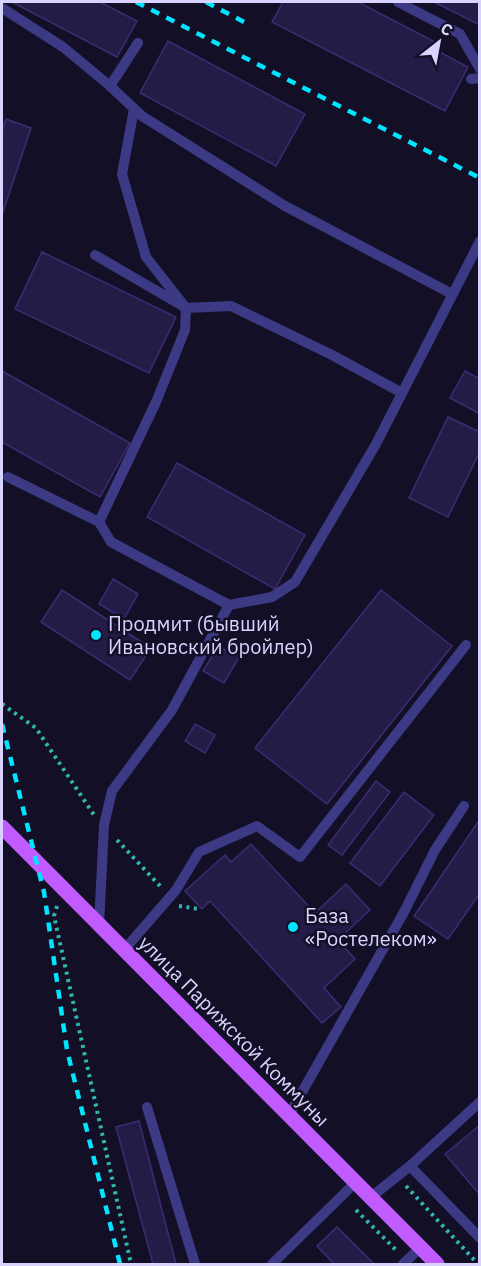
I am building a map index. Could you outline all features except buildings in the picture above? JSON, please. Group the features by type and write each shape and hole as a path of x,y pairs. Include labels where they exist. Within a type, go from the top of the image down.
{"main road":[{"name":"улица Парижской Коммуны","path":"2,827 437,1264"}],"lane":[{"path":"398,2 460,34 480,69"},
{"path":"2,8 63,47 142,116 285,206 452,294"},
{"path":"110,86 138,43"},
{"path":"99,522 164,382 185,330 186,308 146,257 122,174 134,109"},
{"path":"8,477 99,522 111,542 230,605 272,597 295,582 376,444 480,240"},
{"path":"95,255 186,308 231,306 332,355 402,393"},
{"path":"99,925 104,825 112,790 172,710 230,605"},
{"path":"124,950 176,890 200,852 257,826 300,857 466,645"},
{"path":"289,1115 404,912 435,850 464,806"},
{"path":"371,1197 410,1166 480,1102"},
{"path":"147,1107 195,1264"},
{"path":"410,1166 480,1238"},
{"path":"272,1264 356,1182"},
{"path":"403,1264 420,1248"}],"path":[{"path":"57,906 54,916 131,1264"},
{"path":"397,1176 478,1264"}],"railway":[{"path":"136,2 480,178"},
{"path":"206,2 244,22"},
{"path":"2,724 44,892 67,1050 120,1264"}],"place":[{"name":"Продмит (бывший Ивановский бройлер)","path":"96,635"},
{"name":"База «Ростелеком»","path":"293,927"}]}
